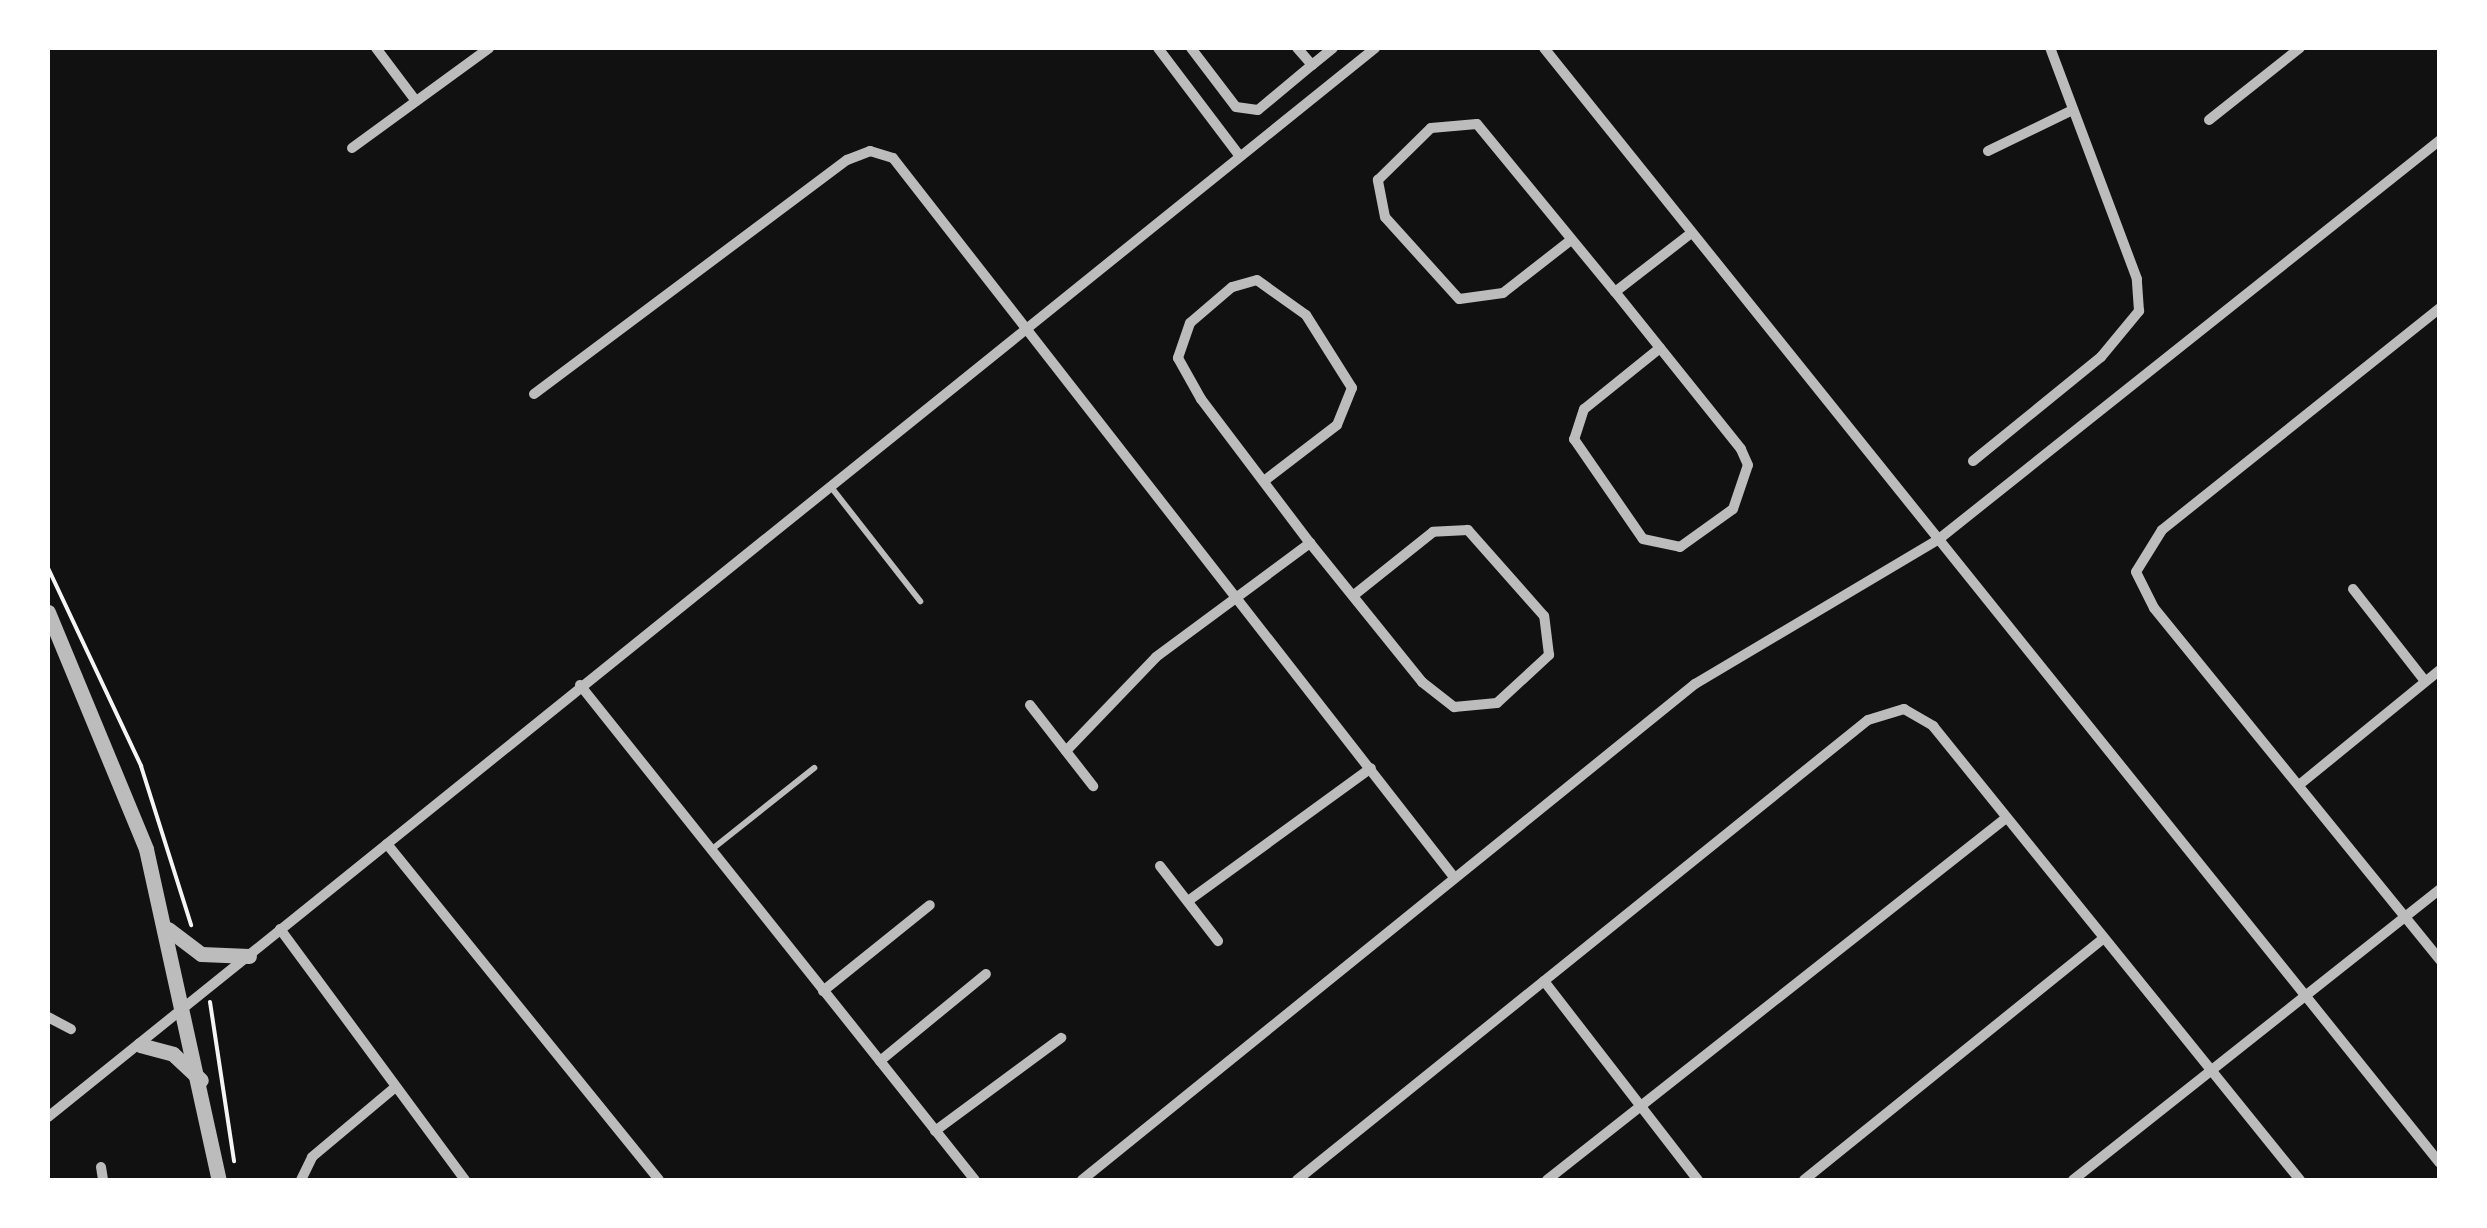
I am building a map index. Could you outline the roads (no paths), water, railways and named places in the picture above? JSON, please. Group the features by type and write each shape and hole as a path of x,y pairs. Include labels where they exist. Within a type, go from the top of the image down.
{"street":[{"path":"376,48 416,101"},
{"path":"352,148 489,48"},
{"path":"1158,48 1239,155"},
{"path":"1191,48 1236,107 1249,109 1334,48"},
{"path":"1297,48 1312,65"},
{"path":"48,1118 1374,48"},
{"path":"1544,48 2440,1163"},
{"path":"1973,461 2101,357 2139,311 2137,279 2050,48"},
{"path":"2209,120 2300,48"},
{"path":"1988,151 2073,110"},
{"path":"1572,240 1503,292 1459,299 1384,218 1378,180 1431,128 1466,120 1489,134 1660,348 1748,465 1733,509 1680,547 1643,539 1574,439 1584,409 1660,348"},
{"path":"1082,1180 1695,684 1939,539 2440,140"},
{"path":"534,394 870,151 905,166 1022,329 1454,877"},
{"path":"1615,292 1690,234"},
{"path":"1264,481 1336,425 1352,388 1306,316 1257,280 1232,288 1190,323 1178,358 1264,481 1310,543 1422,682 1454,707 1498,703 1549,655 1544,616 1468,530 1432,532 1354,594"},
{"path":"2440,308 2138,556 2140,589 2154,608 2440,960"},
{"path":"1066,750 1134,676 1310,543"},
{"path":"2352,588 2425,681"},
{"path":"48,612 123,777 168,929 219,1180"},
{"path":"2299,785 2440,670"},
{"path":"580,685 975,1180"},
{"path":"1030,706 1093,786"},
{"path":"1297,1180 1883,712 1924,718 2207,1072 2300,1180"},
{"path":"1188,900 1371,768"},
{"path":"1546,1180 2006,818"},
{"path":"387,844 659,1180"},
{"path":"1160,866 1218,941"},
{"path":"2073,1180 2440,888"},
{"path":"823,990 930,905"},
{"path":"168,929 201,954 249,956"},
{"path":"280,930 393,1089 465,1180"},
{"path":"1804,1180 2102,939"},
{"path":"880,1061 986,974"},
{"path":"1544,982 1698,1180"},
{"path":"48,1018 72,1029"},
{"path":"935,1131 1061,1038"},
{"path":"140,1044 173,1054 201,1080"},
{"path":"301,1180 312,1156 393,1089"},
{"path":"101,1167 103,1180"}],"lane":[{"path":"830,486 920,600"},
{"path":"711,850 814,768"}]}
